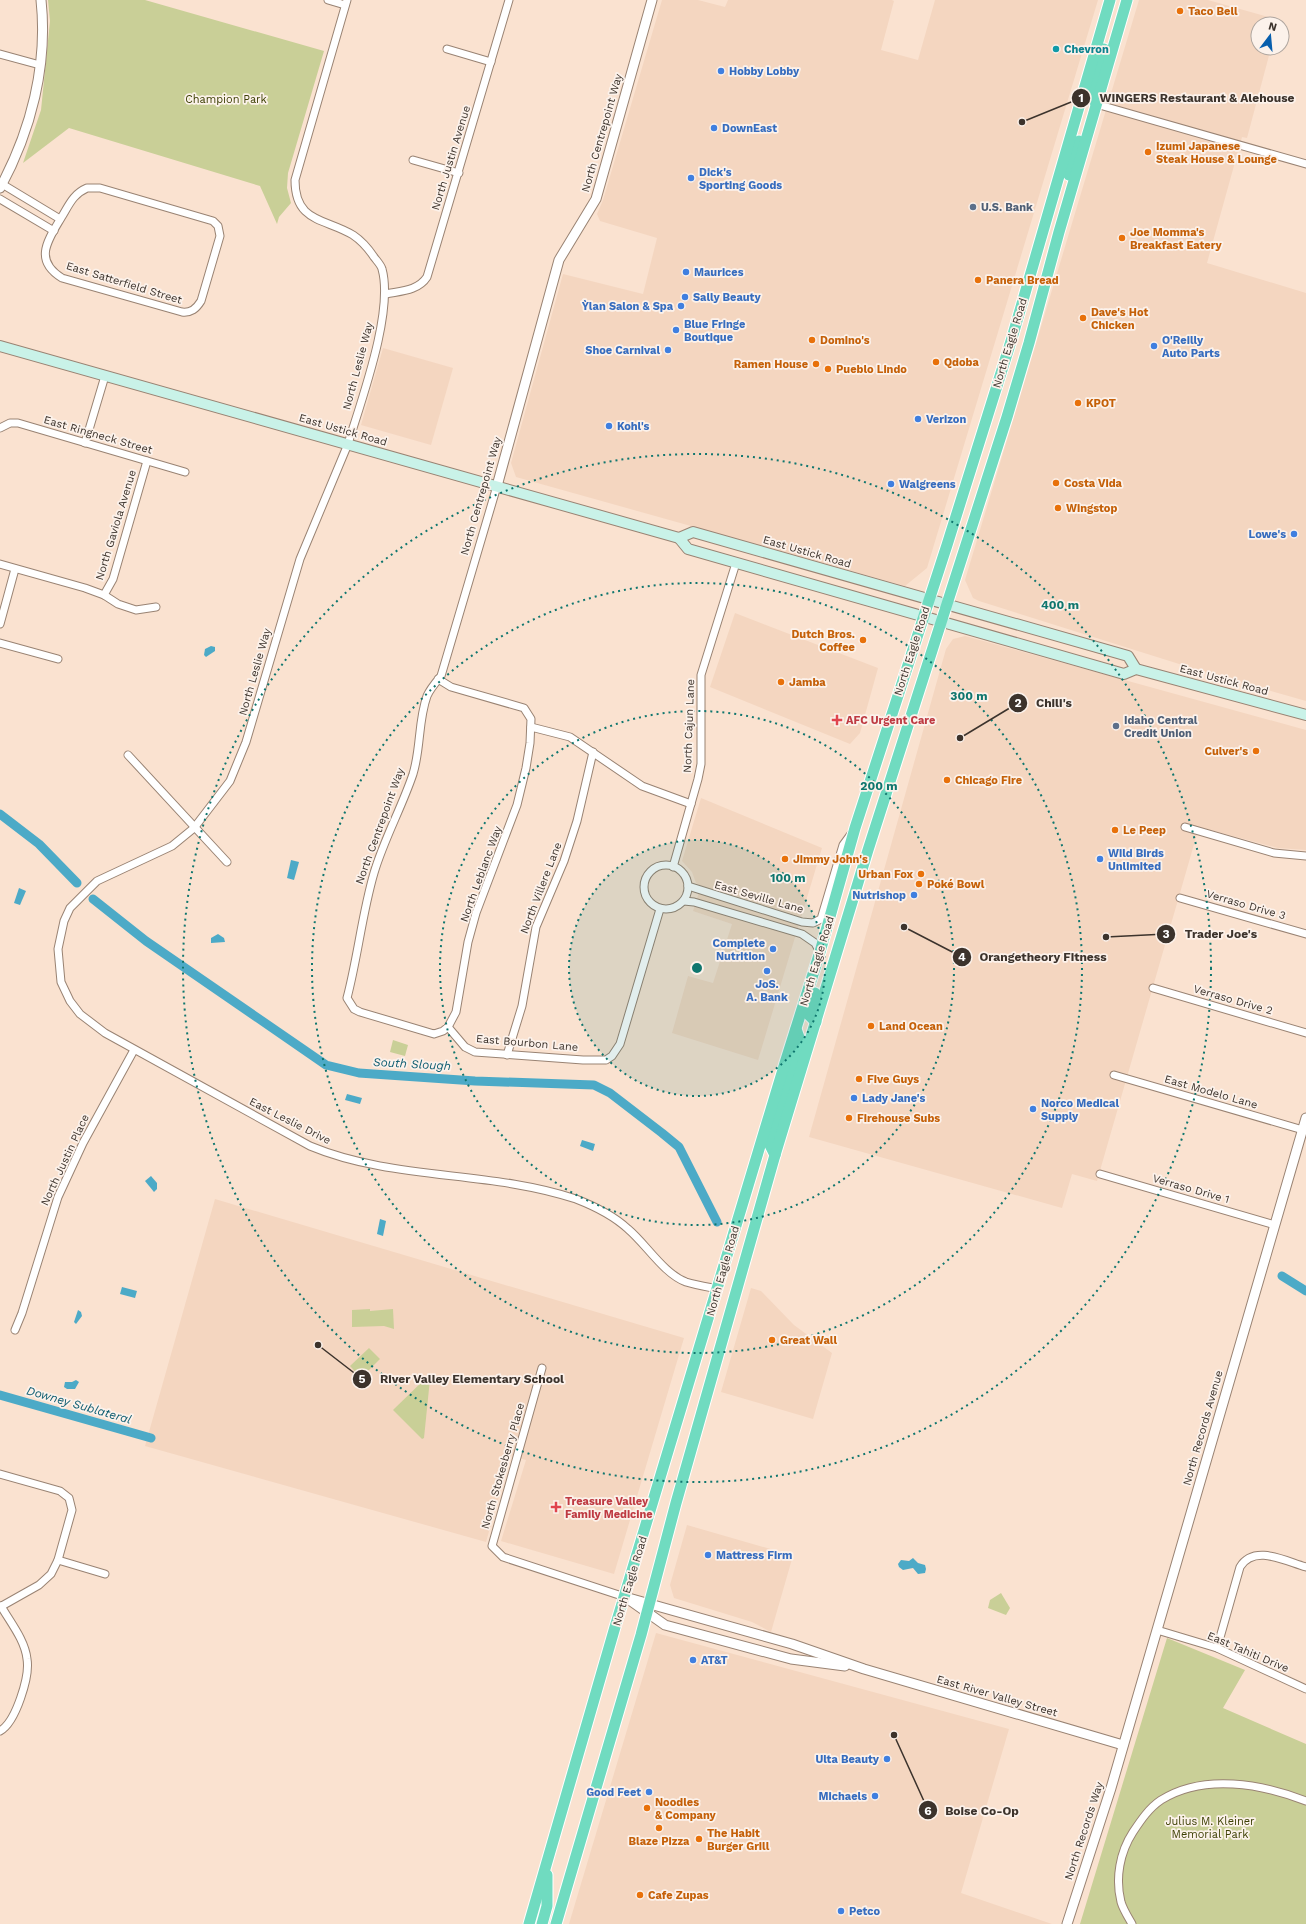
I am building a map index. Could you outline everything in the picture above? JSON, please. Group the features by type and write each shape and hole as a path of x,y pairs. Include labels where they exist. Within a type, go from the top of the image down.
{"highway":[{"name":"North Eagle Road","path":"529,1924 625,1597 820,952 855,828 1010,346 1110,0"},
{"path":"1096,104 1091,93 1118,0"},
{"name":"North Eagle Road","path":"556,1924 648,1608 676,1503 775,1156 868,850 948,605 1029,343 1059,232 1128,0"},
{"path":"1059,232 1060,205 1087,112 1081,100"},
{"path":"816,1022 808,1015 825,958 820,952"},
{"path":"775,1156 770,1145 801,1043 796,1029"},
{"path":"542,1924 547,1906 548,1860"}],"main road":[{"name":"East Ustick Road","path":"0,346 679,538 688,549 1124,674 1136,669 1306,715"},
{"name":"East Ustick Road","path":"679,538 693,532 948,605"},
{"path":"948,605 1128,656 1136,669"}],"street":[{"path":"0,198 54,231 60,219 1,186 15,159 26,130 37,87 42,29 41,0"},
{"path":"328,0 346,2"},
{"name":"North Justin Avenue","path":"386,294 412,289 425,280 458,174 508,0"},
{"name":"North Centrepoint Way","path":"448,1027 443,1031 434,1034 360,1012 348,1002 347,998 360,938 363,914 374,872 413,772 423,712 428,694 438,679 497,486 559,260 596,199 652,0"},
{"name":"North Leslie Way","path":"88,888 97,881 127,869 172,846 194,828 230,781 246,742 300,560 348,444 378,340 386,294 382,268 366,245 346,232 311,217 301,208 296,195 295,180 346,2"},
{"path":"446,49 491,62"},
{"path":"0,54 40,65"},
{"path":"1096,104 1306,164"},
{"path":"413,160 458,174"},
{"name":"East Satterfield Street","path":"54,231 47,242 45,250 50,268 62,278 182,312 194,309 201,301 220,236 218,226 213,221 206,217 100,188 87,188 74,197 60,219"},
{"path":"85,443 105,376"},
{"name":"East Ringneck Street","path":"2,426 18,423 185,472"},
{"name":"North Gaviola Avenue","path":"104,595 113,579 147,460"},
{"name":"North Cajun Lane","path":"673,867 701,764 701,675 736,563"},
{"path":"0,564 85,588 104,595 118,604 136,610 156,607"},
{"path":"0,624 2,610 15,569"},
{"path":"0,643 58,659"},
{"path":"438,679 452,687 524,708 531,719 531,727 570,737 642,786 691,804"},
{"name":"North Leblanc Way","path":"448,1027 456,1012 468,942 476,912 517,805 526,768 531,727"},
{"name":"North Villere Lane","path":"507,1055 522,1006 536,927 564,862 577,821 593,752"},
{"path":"128,755 227,862"},
{"path":"1185,827 1274,853 1306,856"},
{"name":"East Seville Lane","path":"688,886 794,920 813,923 821,919 843,845 855,828"},
{"path":"661,866 673,867 678,869 685,877 688,886 684,901 674,908 660,908 651,903 646,895 645,880 654,868 661,866"},
{"name":"East Leslie Drive","path":"88,888 70,908 60,933 58,949 61,982 70,1001 80,1014 105,1034 310,1146 334,1156 363,1164 530,1188 576,1200 604,1212 628,1228 669,1270 685,1281 718,1289"},
{"name":"Verraso Drive 3","path":"1180,898 1306,934"},
{"name":"East Seville Lane","path":"684,901 694,902 802,934 815,943 820,952"},
{"name":"East Bourbon Lane","path":"448,1027 465,1047 475,1052 583,1060 606,1060 612,1056 620,1044 660,908"},
{"name":"Verraso Drive 2","path":"1153,988 1306,1033"},
{"name":"North Justin Place","path":"15,1330 22,1313 58,1197 83,1144 134,1050"},
{"name":"East Modelo Lane","path":"1114,1075 1303,1130"},
{"name":"North Records Avenue","path":"1123,1745 1306,1118"},
{"name":"Verraso Drive 1","path":"1100,1174 1275,1225"},
{"name":"North Stokesberry Place","path":"492,1546 542,1368"},
{"path":"0,1474 60,1491 69,1498 72,1510 58,1560 51,1574 39,1585 1,1606 24,1646 28,1659 27,1672 16,1711 11,1721 0,1731"},
{"name":"East River Valley Street","path":"492,1546 503,1557 625,1597 648,1608 792,1644 864,1669 1123,1745"},
{"path":"1218,1648 1240,1567 1248,1557 1261,1554 1306,1567"},
{"path":"58,1560 105,1574"},
{"name":"East River Valley Street","path":"648,1608 665,1625 791,1659 864,1669"},
{"name":"East Tahiti Drive","path":"1157,1630 1218,1648 1306,1689"},
{"name":"North Records Way","path":"1067,1924 1123,1745"},
{"path":"1132,1924 1121,1903 1119,1885 1120,1863 1131,1835 1142,1818 1161,1800 1184,1788 1224,1785 1260,1787 1306,1801"}],"shaded area":[{"path":"662,0 698,0 725,7 728,0 892,0 894,1 881,50 918,60 935,0 1098,0 927,568 905,586 516,477 511,463 563,274 643,294 657,238 600,221 597,214 603,200"},
{"path":"1139,0 1208,0 1265,16 1250,16 1250,56 1269,56 1247,138 1242,137 1207,263 1306,293 1306,701 1211,674 979,601 973,598 965,580"},
{"path":"383,348 453,368 431,445 361,425"},
{"path":"735,613 878,668 860,733 850,744 710,687"},
{"path":"965,636 1306,730 1306,850 1278,848 1199,827 1097,1181 1072,1174 1062,1208 809,1137 946,649 953,639"},
{"path":"701,798 822,848 758,1060 672,1033 688,976 713,983 732,924 693,911 701,886 696,883 692,872 682,861"},
{"path":"215,1199 684,1338 614,1574 501,1541 526,1460 511,1455 486,1542 145,1446"},
{"path":"751,1288 761,1291 794,1325 832,1353 813,1419 721,1392"},
{"path":"687,1525 774,1550 773,1553 792,1559 771,1632 752,1622 674,1598 670,1585"},
{"path":"656,1633 1009,1729 961,1893 1052,1924 569,1924"}],"green space":[{"name":"Champion Park","path":"48,0 145,0 324,51 288,173 287,188 291,203 279,217 277,224 260,186 69,128 23,163 41,110 50,21"},
{"path":"393,1040 408,1045 405,1056 390,1052"},
{"path":"370,1309 370,1311 393,1309 394,1329 384,1326 352,1327 352,1310"},
{"path":"369,1348 380,1359 361,1378 350,1366"},
{"path":"428,1376 430,1379 424,1438 422,1439 393,1410"},
{"path":"1001,1593 1010,1608 1006,1615 988,1608 990,1600"},
{"name":"Julius M. Kleiner Memorial Park","path":"1167,1638 1245,1670 1223,1708 1306,1744 1306,1924 1080,1924"}],"water":[{"path":"211,646 215,647 215,651 206,657 204,655 205,649"},
{"path":"291,860 299,862 294,880 287,878"},
{"path":"19,888 26,891 20,905 14,903"},
{"path":"218,934 224,938 225,942 211,943 211,938"},
{"path":"347,1094 362,1098 360,1104 345,1100"},
{"path":"582,1140 595,1144 593,1151 580,1146"},
{"path":"151,1176 157,1183 157,1189 154,1192 145,1181"},
{"path":"380,1219 386,1221 383,1236 377,1234"},
{"path":"122,1287 137,1291 135,1298 120,1294"},
{"path":"78,1310 81,1312 82,1316 76,1324 74,1322"},
{"path":"76,1380 79,1382 75,1389 67,1389 64,1387 65,1382 72,1382"},
{"path":"913,1558 918,1563 925,1565 925,1573 918,1574 913,1568 903,1570 899,1567 898,1564 901,1560 909,1561"}],"waterway":[{"name":"South Slough","path":"0,814 39,844 77,883"},
{"name":"South Slough","path":"93,899 146,941 326,1065 359,1073 475,1081 594,1085 610,1093 679,1147 717,1222"},
{"path":"1282,1276 1306,1291"},
{"name":"Downey Sublateral","path":"0,1395 151,1438"}],"place":[{"name":"Taco Bell","path":"1180,11"},
{"name":"Chevron","path":"1056,49"},
{"name":"Hobby Lobby","path":"721,71"},
{"name":"WINGERS Restaurant & Alehouse","path":"1022,122"},
{"name":"DownEast","path":"714,128"},
{"name":"Izumi Japanese Steak House & Lounge","path":"1148,152"},
{"name":"Dick's Sporting Goods","path":"691,178"},
{"name":"U.S. Bank","path":"973,207"},
{"name":"Joe Momma's Breakfast Eatery","path":"1122,238"},
{"name":"Maurices","path":"686,272"},
{"name":"Panera Bread","path":"978,280"},
{"name":"Sally Beauty","path":"685,297"},
{"name":"Ỳlan Salon & Spa","path":"681,306"},
{"name":"Dave's Hot Chicken","path":"1083,318"},
{"name":"Blue Fringe Boutique","path":"676,330"},
{"name":"Domino's","path":"812,340"},
{"name":"O'Reilly Auto Parts","path":"1154,346"},
{"name":"Shoe Carnival","path":"668,350"},
{"name":"Qdoba","path":"936,362"},
{"name":"Ramen House","path":"816,364"},
{"name":"Pueblo Lindo","path":"828,369"},
{"name":"KPOT","path":"1078,403"},
{"name":"Verizon","path":"918,419"},
{"name":"Kohl's","path":"609,426"},
{"name":"Costa Vida","path":"1056,483"},
{"name":"Walgreens","path":"891,484"},
{"name":"Wingstop","path":"1058,508"},
{"name":"Lowe's","path":"1294,534"},
{"name":"Dutch Bros. Coffee","path":"863,640"},
{"name":"Jamba","path":"781,682"},
{"name":"AFC Urgent Care","path":"837,720"},
{"name":"Idaho Central Credit Union","path":"1116,726"},
{"name":"Chili's","path":"960,738"},
{"name":"Culver's","path":"1256,751"},
{"name":"Chicago Fire","path":"947,780"},
{"name":"Le Peep","path":"1115,830"},
{"name":"Jimmy John's","path":"785,859"},
{"name":"Wild Birds Unlimited","path":"1100,859"},
{"name":"Urban Fox","path":"921,874"},
{"name":"Poké Bowl","path":"919,884"},
{"name":"Nutrishop","path":"914,895"},
{"name":"Orangetheory Fitness","path":"904,927"},
{"name":"Trader Joe's","path":"1106,937"},
{"name":"Complete Nutrition","path":"773,949"},
{"name":"JoS. A. Bank","path":"767,971"},
{"name":"Land Ocean","path":"871,1026"},
{"name":"Five Guys","path":"859,1079"},
{"name":"Lady Jane's","path":"854,1098"},
{"name":"Norco Medical Supply","path":"1033,1109"},
{"name":"Firehouse Subs","path":"849,1118"},
{"name":"Great Wall","path":"772,1340"},
{"name":"River Valley Elementary School","path":"318,1345"},
{"name":"Treasure Valley Family Medicine","path":"556,1507"},
{"name":"Mattress Firm","path":"708,1555"},
{"name":"AT&T","path":"693,1660"},
{"name":"Boise Co-Op","path":"894,1735"},
{"name":"Ulta Beauty","path":"887,1759"},
{"name":"Good Feet","path":"649,1792"},
{"name":"Michaels","path":"875,1796"},
{"name":"Noodles & Company","path":"647,1808"},
{"name":"Blaze Pizza","path":"659,1828"},
{"name":"The Habit Burger Grill","path":"699,1839"},
{"name":"Cafe Zupas","path":"640,1895"},
{"name":"Petco","path":"841,1911"}]}
